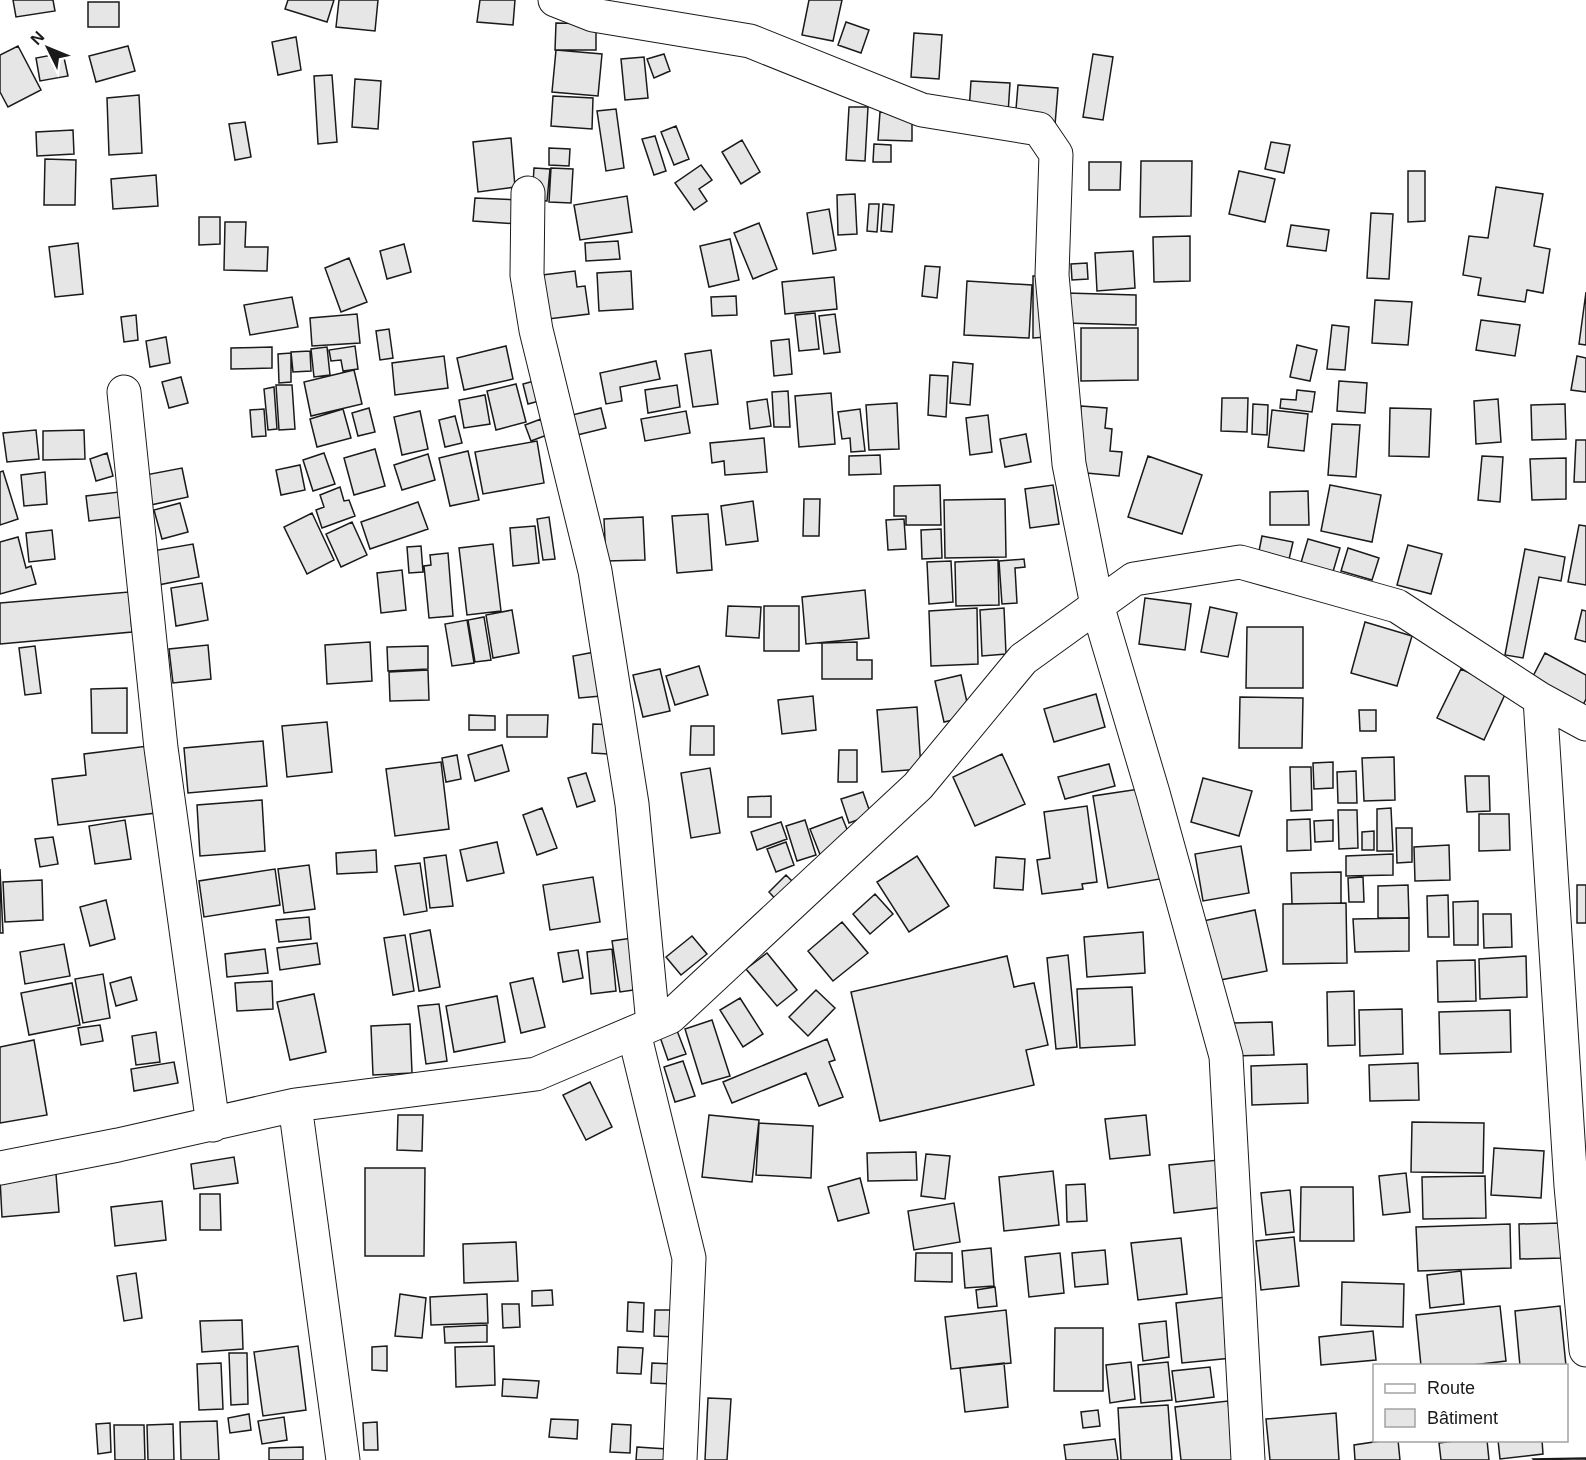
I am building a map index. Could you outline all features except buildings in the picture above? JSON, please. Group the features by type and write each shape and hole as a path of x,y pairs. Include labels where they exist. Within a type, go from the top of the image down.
{"street":[{"path":"555,0 593,15 750,41 922,111 1040,129 1056,154 1052,275 1069,464 1097,605 1153,793 1226,1056 1248,1460"},
{"path":"528,193 527,275 536,330 595,571 632,804 644,1028 689,1258 680,1460"},
{"path":"124,392 161,748 213,1125"},
{"path":"0,1168 213,1125 295,1105 536,1074 670,1017 918,786 1023,658 1134,579 1240,562 1397,606 1540,699 1586,724"},
{"path":"1540,699 1571,1186 1586,1350"},
{"path":"295,1105 343,1460"}]}
